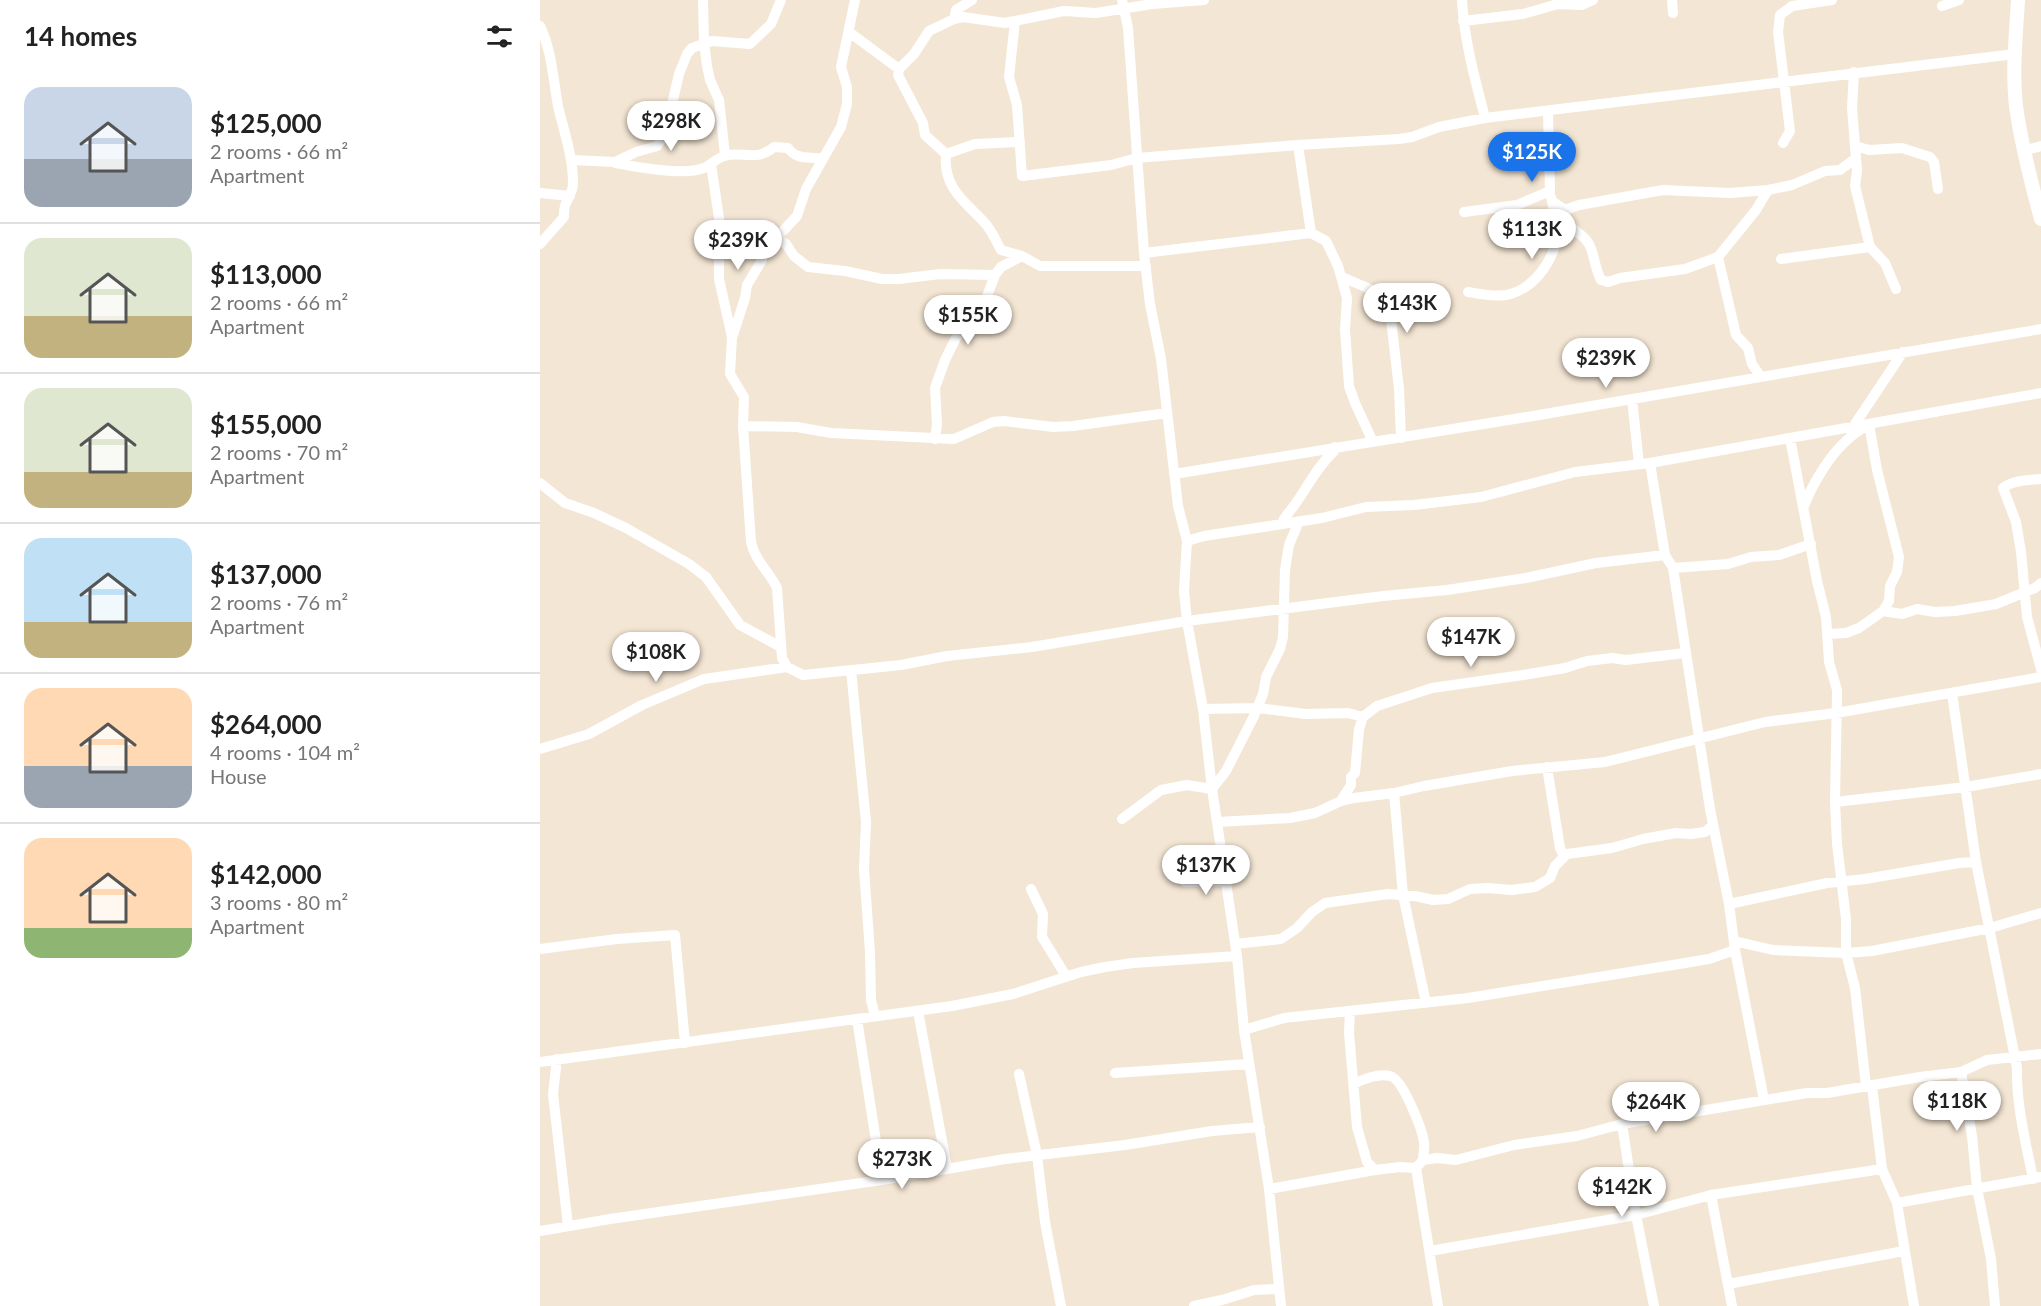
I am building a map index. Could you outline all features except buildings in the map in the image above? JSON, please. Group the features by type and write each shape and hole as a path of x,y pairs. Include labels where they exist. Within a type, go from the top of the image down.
{"main road":[{"path":"2018,0 2015,54 2016,105 2024,151 2041,219"}],"street":[{"path":"703,0 704,43 710,80 719,100 725,155"},
{"path":"615,162 636,152 657,146 663,139 672,123 673,100 682,63 692,48 704,43 720,41 750,44 771,24 781,0"},
{"path":"732,337 743,307 747,285 762,260 760,245 765,239 782,232 797,216 806,189 836,137 847,104 847,87 842,67 855,0"},
{"path":"954,19 956,10 972,0"},
{"path":"946,154 925,135 923,123 898,75 899,69 914,54 929,31 963,17 1005,23 1064,11 1096,13 1123,4 1204,0"},
{"path":"1462,0 1463,21 1485,118"},
{"path":"1463,21 1502,17 1558,4 1582,5 1593,0"},
{"path":"1672,0 1673,13"},
{"path":"1783,143 1790,131 1778,32 1780,15 1792,6 1832,0"},
{"path":"1941,6 1959,0"},
{"path":"1123,4 1128,28 1144,253 1150,304 1161,359 1178,506 1187,541 1184,591 1187,621 1203,709 1212,789 1237,956 1244,1030 1269,1189 1281,1306"},
{"path":"1015,21 1009,77 1017,105 1022,176 1111,165 1137,158 1412,137 1439,127 1485,118 2015,54"},
{"path":"540,26 550,52 559,110 572,160 573,187 563,206 564,217 540,244"},
{"path":"849,32 899,69"},
{"path":"540,70 551,67"},
{"path":"1854,72 1852,108 1857,171 1855,186 1870,247 1885,263 1896,289"},
{"path":"1468,292 1492,296 1505,295 1529,285 1548,263 1554,250 1557,229 1551,196 1548,112"},
{"path":"946,154 975,144 1020,142"},
{"path":"1298,145 1311,233"},
{"path":"2024,151 2041,146"},
{"path":"572,160 615,162 673,171 691,171 711,164 725,155 757,155 768,152 774,147 788,148 792,154 803,159 823,159"},
{"path":"1565,210 1579,205 1663,190 1730,193 1768,190 1792,185 1825,171 1839,170 1855,152 1902,148 1930,157 1934,162 1938,189"},
{"path":"946,154 945,169 965,205 986,223 1001,250 1022,256 1040,266 1146,266"},
{"path":"711,164 719,218 719,279 732,337 730,374 744,397 743,426 751,542 753,554 777,588 779,646 787,668"},
{"path":"1551,196 1565,210 1565,218 1572,229 1589,243 1596,270 1601,280 1608,282 1620,278 1685,269 1718,257 1756,210 1768,190"},
{"path":"540,194 570,196"},
{"path":"1464,212 1516,205 1551,196"},
{"path":"1144,253 1311,233 1326,241 1334,254 1347,298 1345,330 1350,386 1355,403 1373,442"},
{"path":"773,236 786,244 794,256 808,267 845,271 882,279 940,274 995,275"},
{"path":"1781,259 1870,247"},
{"path":"935,439 937,424 934,388 956,339 984,304 995,275 1011,260 1022,256"},
{"path":"1718,257 1736,335 1748,348 1752,364 1761,377"},
{"path":"1342,277 1384,295 1389,302 1399,389 1401,438"},
{"path":"1174,474 1401,438 2041,329"},
{"path":"1853,427 1903,352"},
{"path":"1187,541 1322,518 1366,507 1414,505 1481,497 1575,472 1650,463 2041,393"},
{"path":"1632,399 1639,464"},
{"path":"743,426 797,427 831,433 954,439 993,422 1004,421 1053,427 1167,413"},
{"path":"1804,506 1809,493 1833,455 1847,440 1869,424"},
{"path":"1828,634 1846,633 1859,628 1883,611 1889,601 1890,586 1897,572 1899,557 1877,470 1869,424"},
{"path":"1790,438 1837,690 1835,802 1846,919 1846,953 1855,988 1882,1169 1897,1203 1914,1306"},
{"path":"1282,523 1310,478 1335,447"},
{"path":"1650,463 1665,555 1673,568 1713,825 1764,1100"},
{"path":"2041,479 2022,480 2005,485 2003,488 2016,522 2027,617 2041,669"},
{"path":"540,483 565,503 626,528 689,564 706,577 740,625 779,646"},
{"path":"1212,789 1226,771 1258,708 1266,677 1281,643 1285,570 1289,545 1299,521"},
{"path":"1673,568 1728,564 1751,557 1779,555 1810,544"},
{"path":"540,749 589,734 642,705 704,679 787,668 803,675 901,666 947,656 1032,647 1187,621 1447,590 1526,578 1596,563 1665,555"},
{"path":"1883,611 1902,614 1917,609 1935,612 1996,604 2025,590 2035,588 2041,583"},
{"path":"1341,801 1355,773 1359,729 1363,717 1377,706 1432,688 1534,674 1587,661 1612,658 1626,660 1685,653"},
{"path":"851,670 866,822 864,869 870,942 871,1000 875,1017"},
{"path":"1217,822 1290,818 1315,813 1341,801 1512,771 1605,762 1765,722 1836,713 2041,677"},
{"path":"1897,1203 2037,1178 2021,1113 2016,1083 2017,1068 1977,862 1952,693"},
{"path":"1203,709 1258,708 1306,714 1348,713 1363,717"},
{"path":"1547,767 1560,848 1563,854 1612,848 1643,839 1705,832 1713,825"},
{"path":"1835,802 1966,787 2041,774"},
{"path":"1122,819 1161,790 1187,784 1212,789"},
{"path":"1394,793 1403,895 1426,1003"},
{"path":"1234,944 1281,939 1325,903 1389,894 1448,899 1470,889 1511,890 1535,887 1550,878 1555,866 1567,854"},
{"path":"1729,904 1821,884 1977,862"},
{"path":"1185,882 1226,880"},
{"path":"1031,889 1043,914 1042,937 1066,976"},
{"path":"1244,1030 1284,1018 1468,998 1709,959 1735,945 1773,950 1846,953 1872,951 1990,928 2041,913"},
{"path":"540,949 617,939 675,935 685,1042"},
{"path":"540,1062 952,1006 1013,994 1066,976 1105,967 1237,956"},
{"path":"918,1011 947,1168"},
{"path":"1350,1011 1349,1033 1357,1127 1367,1162 1375,1170"},
{"path":"857,1019 882,1180"},
{"path":"1269,1189 1419,1164 1437,1158 1456,1160 1514,1145 1577,1136 1622,1124 1807,1092 1827,1092 1961,1072 1986,1060 2041,1054"},
{"path":"557,1059 553,1094 568,1226"},
{"path":"1115,1073 1249,1064"},
{"path":"1961,1072 1972,1136 1977,1188 1991,1259 1995,1306"},
{"path":"1019,1074 1037,1155 1045,1222 1061,1306"},
{"path":"1354,1084 1363,1079 1375,1077 1395,1078 1416,1117 1424,1142 1419,1164 1423,1219 1438,1306"},
{"path":"1622,1124 1636,1215 1654,1306"},
{"path":"540,1231 1037,1155 1125,1145 1212,1131 1260,1127"},
{"path":"1430,1251 1636,1215 1711,1195 1882,1169"},
{"path":"1711,1195 1732,1306"},
{"path":"1728,1284 1904,1251"},
{"path":"1194,1306 1254,1290 1279,1289"}]}
